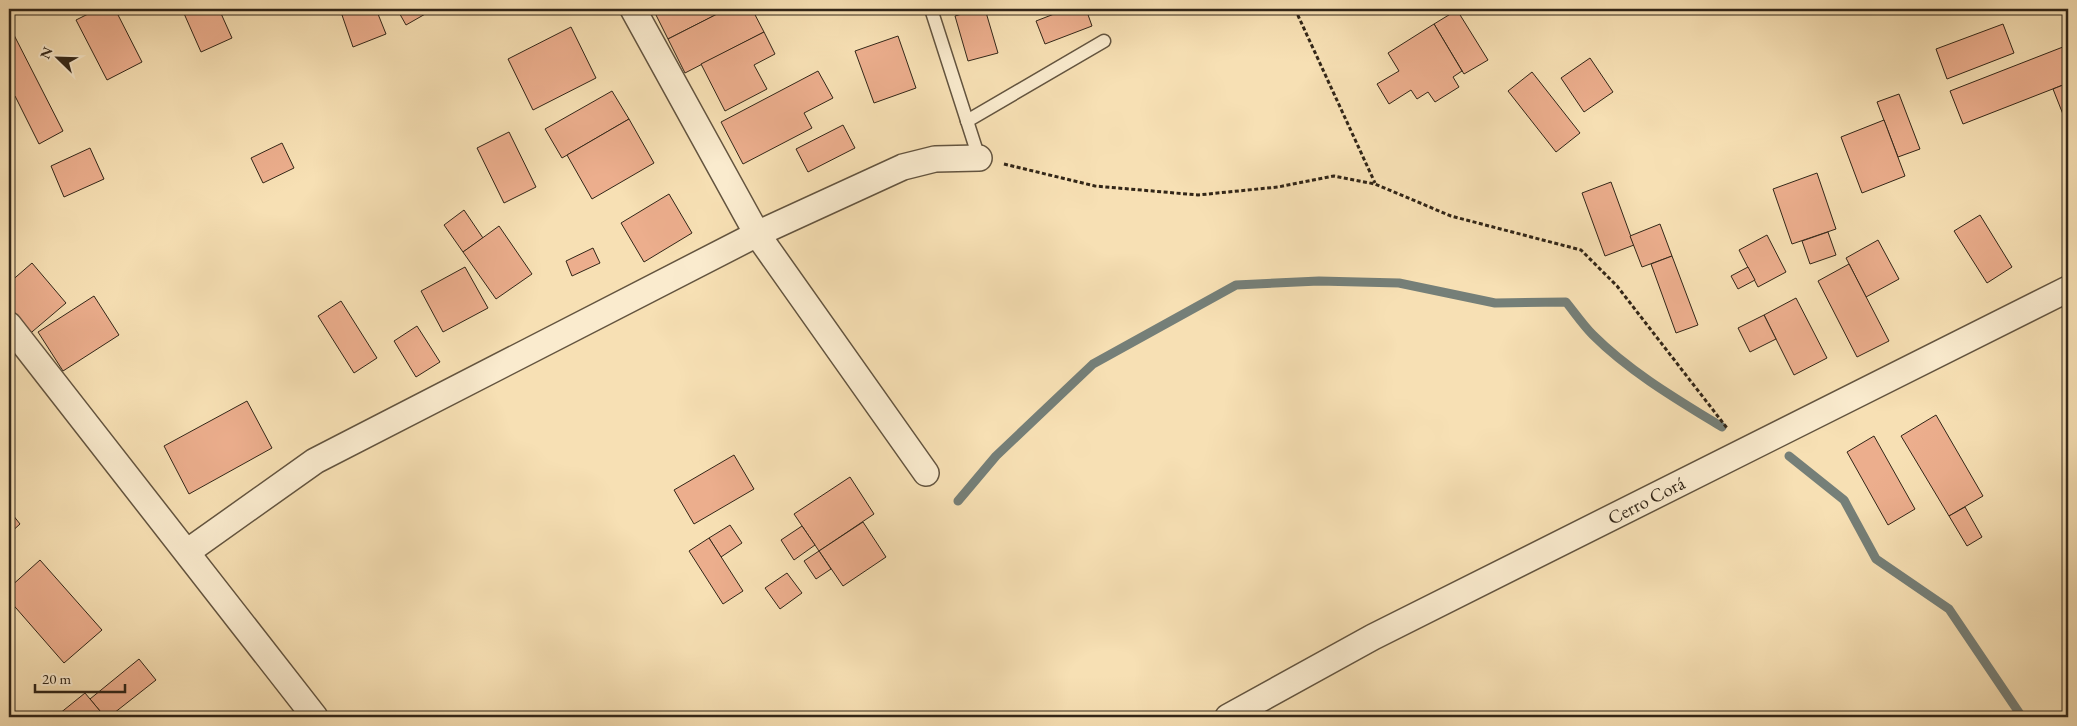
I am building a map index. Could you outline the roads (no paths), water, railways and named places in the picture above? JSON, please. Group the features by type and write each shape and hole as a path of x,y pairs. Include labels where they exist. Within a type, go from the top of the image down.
{"street":[{"path":"633,9 758,234 926,473"},
{"path":"187,552 315,461 758,234 904,167 935,159 979,158"},
{"name":"Cerro Corá","path":"1228,717 1373,637 2068,289"},
{"path":"9,325 315,717"}],"lane":[{"path":"931,9 979,158"},
{"path":"967,121 1104,41"}],"waterway":[{"path":"958,501 996,456 1093,364 1236,285 1319,281 1399,283 1495,303 1566,302 1593,335 1623,361 1655,385 1722,427"},
{"path":"1789,456 1844,500 1876,559 1949,609 2022,717"}]}
